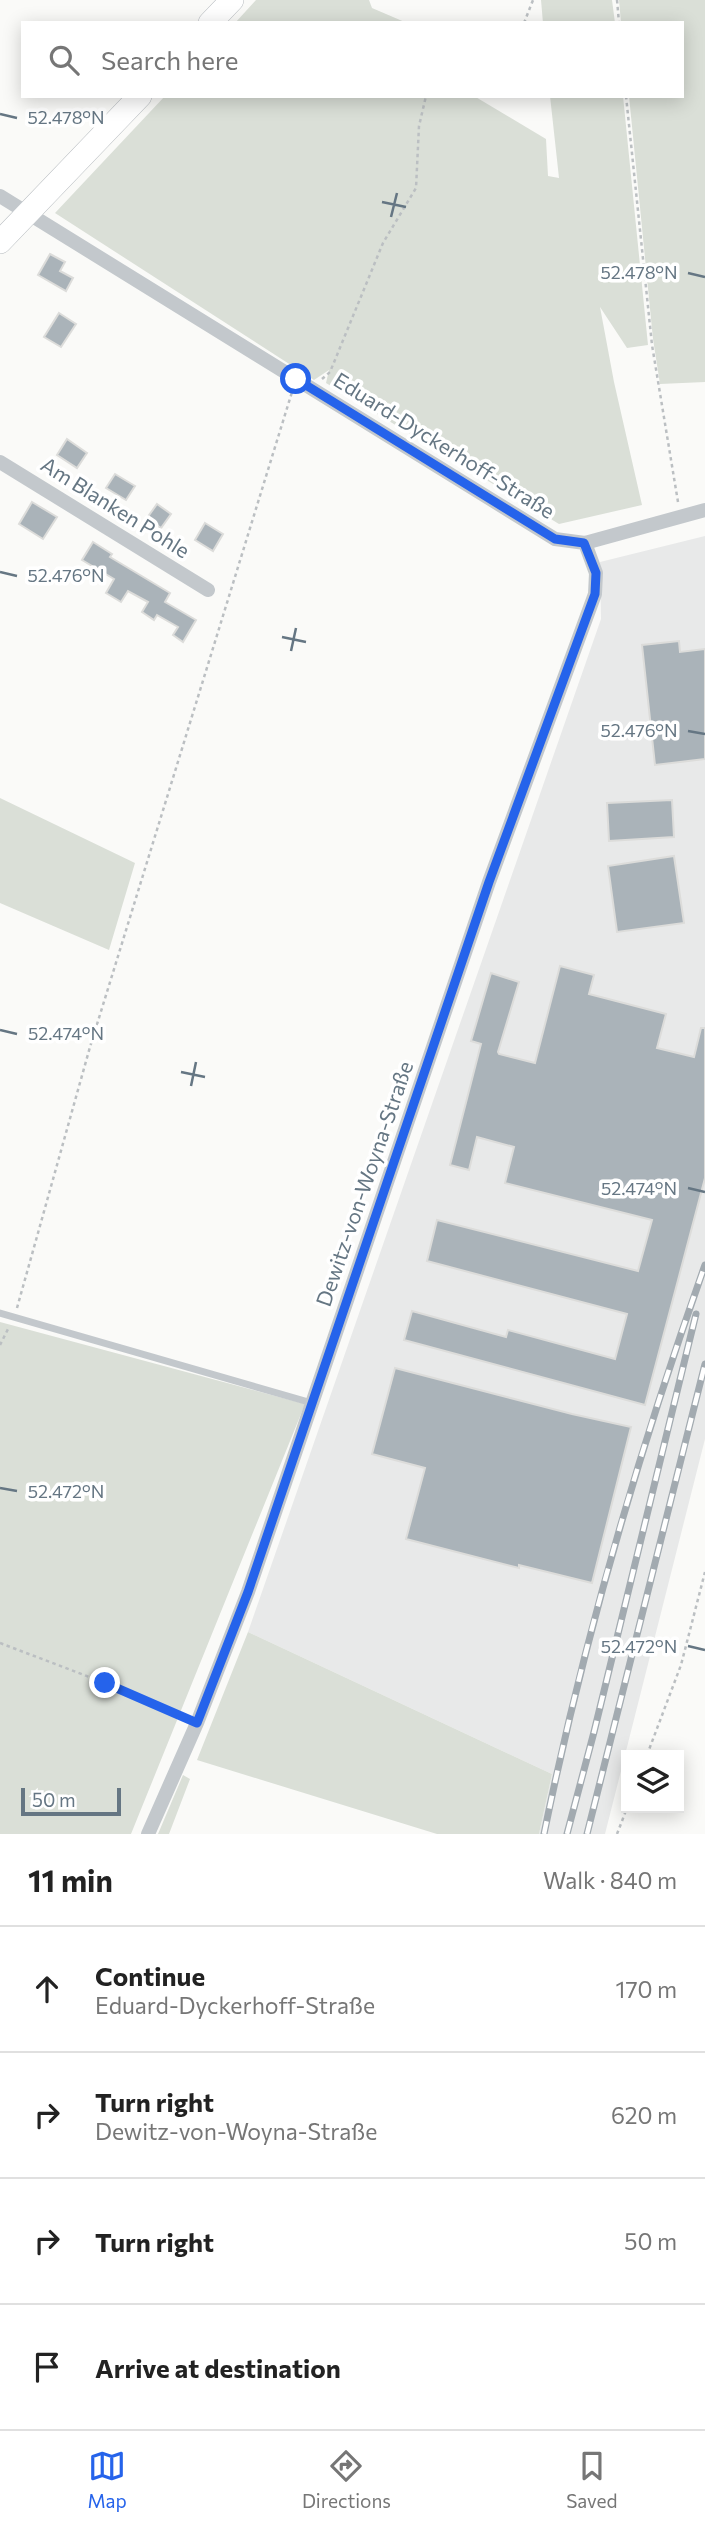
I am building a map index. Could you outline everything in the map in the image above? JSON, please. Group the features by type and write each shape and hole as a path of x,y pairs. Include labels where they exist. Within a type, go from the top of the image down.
{"main road":[{"path":"212,21 232,0"},
{"path":"0,242 138,98"}],"street":[{"name":"Eduard-Dyckerhoff-Straße","path":"0,196 555,539 584,543"},
{"name":"Am Blanken Pohle","path":"0,462 208,590"},
{"path":"584,543 705,510"},
{"name":"Dewitz-von-Woyna-Straße","path":"148,1834 197,1723 248,1592 489,882 595,594 596,573 584,543"}],"lane":[{"path":"0,1314 314,1404"}],"path":[{"path":"525,21 533,0"},
{"path":"617,0 619,21"},
{"path":"312,389 330,372 383,243 416,188 419,126 426,98"},
{"path":"626,98 652,345 680,516"},
{"path":"0,1345 14,1318 90,1047 296,379"},
{"path":"649,1750 681,1665 705,1572"},
{"path":"0,1643 105,1683 197,1723"},
{"path":"617,1834 625,1813"}],"shaded area":[{"path":"256,0 369,0 372,8 402,21 237,21"},
{"path":"541,0 612,0 615,21 543,21"},
{"path":"619,0 705,0 705,382 660,384 653,339 629,98 684,98 684,21 621,21"},
{"path":"163,98 477,98 546,139 548,176 559,178 550,98 623,98 648,345 627,348 600,307 642,505 559,524 326,383 329,370 314,380 55,213"},
{"path":"705,536 705,1439 626,1750 621,1750 621,1771 605,1834 539,1834 552,1774 248,1632 601,619 600,562"},
{"path":"0,798 135,863 109,950 0,903"},
{"path":"0,1322 305,1404 131,1834 0,1834"},
{"path":"248,1632 552,1774 539,1834 437,1834 197,1760"},
{"path":"183,1775 190,1779 169,1834 158,1834"}],"building":[{"path":"50,254 65,262 60,271 73,278 66,291 38,275"},
{"path":"59,313 76,324 61,347 44,337"},
{"path":"67,439 87,453 77,468 57,455"},
{"path":"115,474 135,486 126,500 106,488"},
{"path":"32,502 57,517 43,539 19,524"},
{"path":"157,504 171,514 161,528 147,518"},
{"path":"205,523 223,534 213,551 195,540"},
{"path":"93,542 112,554 110,557 170,593 165,602 196,620 183,642 173,635 178,627 157,615 154,620 142,612 148,602 128,591 121,602 106,593 114,579 82,560"},
{"path":"679,641 680,652 705,649 705,759 655,765 642,645"},
{"path":"672,800 674,837 609,841 607,803"},
{"path":"674,856 684,923 617,932 608,866"},
{"path":"560,966 594,975 589,994 666,1014 657,1048 694,1057 701,1028 705,1028 705,1178 645,1405 404,1340 412,1311 506,1337 508,1330 615,1359 627,1314 427,1261 437,1220 638,1271 652,1220 505,1183 514,1147 477,1137 469,1170 450,1165 481,1044 471,1041 491,973 519,982 498,1052 535,1063"},
{"path":"395,1368 631,1427 592,1583 519,1565 519,1568 406,1539 425,1468 372,1454"}],"railway":[{"path":"544,1834 577,1689 614,1546 657,1406 705,1265"},
{"path":"567,1834 696,1314"},
{"path":"587,1834 705,1364"}],"route":[{"path":"105,1683 197,1723 248,1592 489,882 595,594 596,573 584,543 555,539 296,379"}]}
